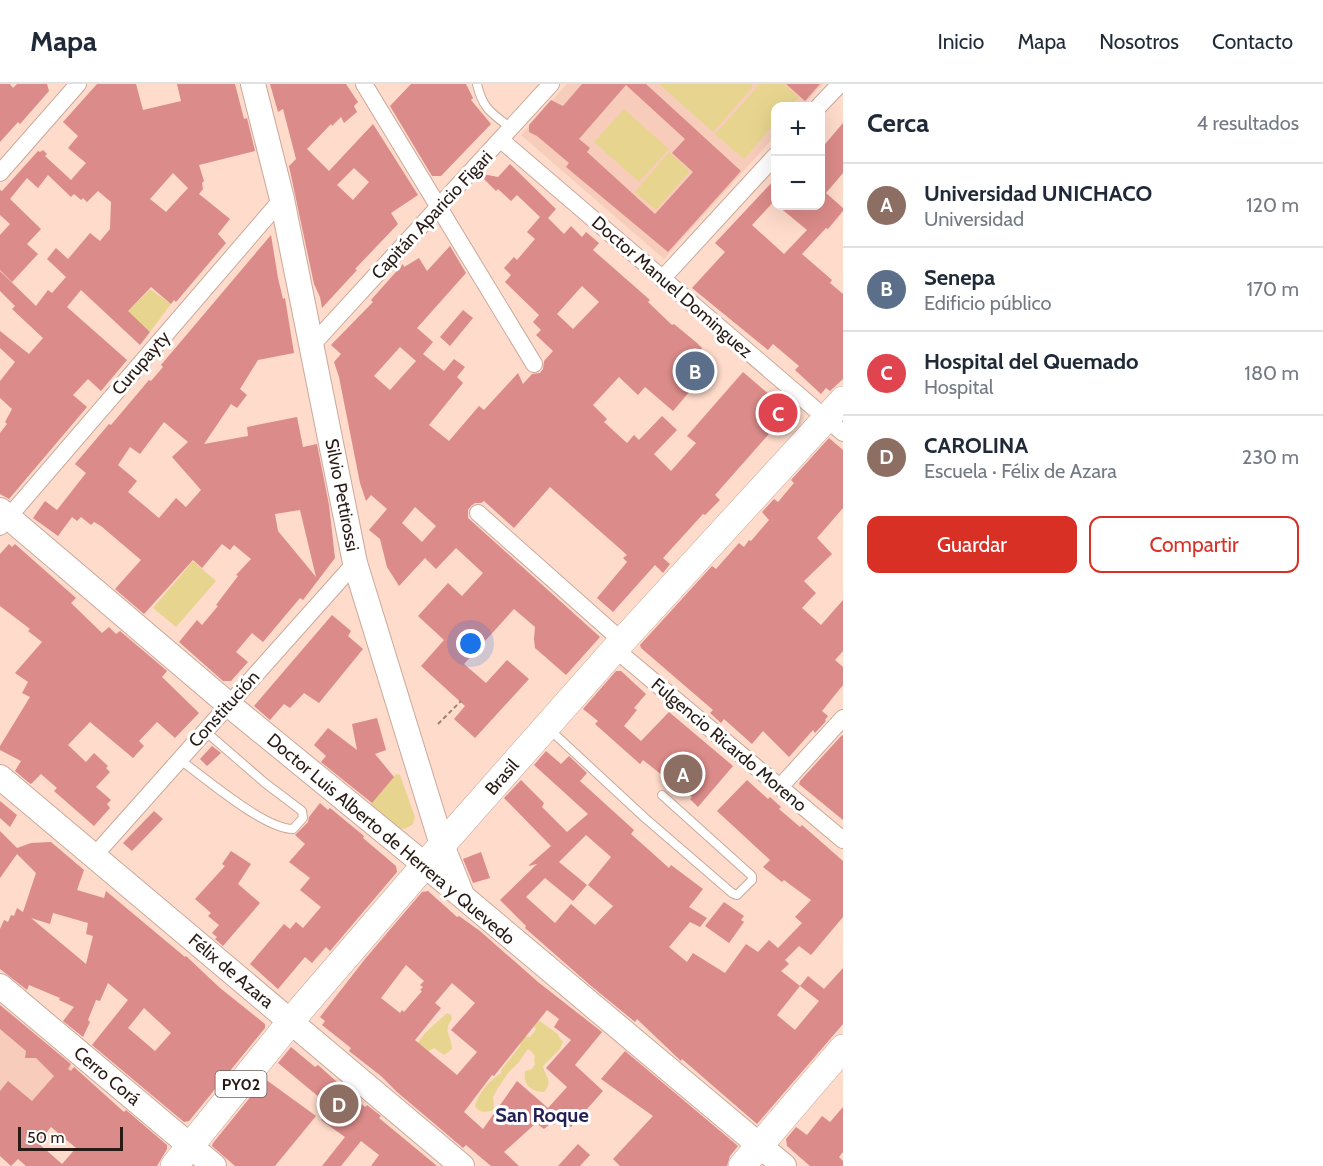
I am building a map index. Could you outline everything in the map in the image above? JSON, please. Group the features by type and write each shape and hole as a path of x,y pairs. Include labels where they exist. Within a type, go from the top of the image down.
{"main road":[{"name":"Brasil","path":"183,1156 291,1022 546,726 618,645 837,417"},
{"path":"742,1166 843,1048"}],"street":[{"path":"0,173 63,91 78,84"},
{"name":"Silvio Pettirossi","path":"253,84 282,199 355,563 442,844 463,897"},
{"path":"364,84 534,364"},
{"name":"Capitán Aparicio Figari","path":"312,345 551,84"},
{"path":"823,102 840,84"},
{"name":"Doctor Manuel Dominguez","path":"506,134 662,279 837,417"},
{"path":"662,279 775,156"},
{"name":"Curupayty","path":"3,518 282,199"},
{"name":"Fulgencio Ricardo Moreno","path":"478,513 618,645 843,840"},
{"name":"Doctor Luis Alberto de Herrera y Quevedo","path":"3,518 425,865 784,1166"},
{"name":"Constitución","path":"94,856 355,563"},
{"path":"780,787 843,718"},
{"name":"Félix de Azara","path":"0,777 462,1166"},
{"name":"Cerro Corá","path":"0,986 183,1156 214,1166"}],"lane":[{"path":"477,84 481,101 506,134"},
{"path":"546,726 645,818 737,895 752,880 752,876 662,795"},
{"path":"179,759 258,815 281,828 293,829 303,818 302,811 265,783 205,731"}],"path":[{"path":"438,724 460,701"}],"shaded area":[{"path":"567,84 823,84 806,102 771,102 771,140 664,259 521,135"},
{"path":"659,84 750,84 753,87 713,132"},
{"path":"760,84 784,84 799,97 794,102 771,102 771,128 744,159 715,134"},
{"path":"624,109 669,149 639,182 594,142"},
{"path":"669,152 690,171 656,210 635,192"},
{"path":"150,289 171,304 150,332 113,298 116,294 131,308"},
{"path":"193,561 216,581 176,627 153,608"},
{"path":"396,774 400,775 415,817 413,824 405,829 398,828 370,805"},
{"path":"0,1009 90,1082 0,1139"},
{"path":"447,1013 452,1019 448,1031 452,1049 444,1055 434,1048 427,1052 417,1044 425,1033"},
{"path":"537,1019 558,1034 563,1042 560,1049 543,1066 549,1082 547,1088 544,1092 531,1089 526,1084 525,1071 532,1069 535,1064 535,1056 527,1050 498,1088 493,1097 494,1108 491,1111 478,1110 475,1106 482,1092 501,1073 520,1046 521,1036 530,1037 536,1029 531,1024"}],"building":[{"path":"0,84 10,84 13,88 17,84 47,84 49,91 20,124 18,122 0,142"},
{"path":"97,84 136,84 143,110 181,101 177,84 235,84 255,151 199,165 204,181 203,189 199,194 230,219 218,234 226,243 176,302 174,300 171,304 151,287 128,311 150,332 140,345 81,290 67,307 127,360 101,391 88,379 73,395 87,407 9,499 0,494 0,433 7,424 5,422 12,409 0,398 0,381 15,362 0,348 0,331 29,354 43,338 12,309 15,306 0,291 0,271 36,306 48,290 52,293 66,277 47,259 56,248 68,259 90,233 100,241 110,229 111,202 98,191 87,202 74,194 71,197 48,175 38,188 27,178 10,199 41,229 27,244 38,254 12,282 0,270 0,235 10,224 0,215 0,190 2,191 38,151 43,150 47,154 45,156 71,180 86,163 68,148 78,136 63,122","holes":["173,173 188,188 166,212 150,199"]},
{"path":"270,84 346,84 358,102 354,106 357,112 344,123 341,117 332,126 331,124 307,149 329,171 373,124 418,195 391,213 398,224 322,308 314,284 289,166 296,159 283,109 278,112","holes":["354,168 369,182 353,200 337,185"]},
{"path":"411,84 466,84 473,98 471,100 491,124 441,176 432,176 390,106"},
{"path":"582,84 646,84 741,171 668,252 566,167 569,163 529,132 529,125 551,100 563,106","holes":["626,85 685,139 672,153 693,172 655,214 587,152 590,148 579,139"]},
{"path":"786,84 820,84 805,101"},
{"path":"843,123 843,173 826,193 843,208 843,211 802,254 832,280 830,283 843,294 843,379 830,391 826,388 821,394 795,370 799,366 773,344 768,350 692,288 725,252 715,243 771,183 771,204 752,225 784,254 807,230 783,210 825,210 825,144"},
{"path":"510,164 556,209 548,218 564,234 571,226 582,237 586,232 599,243 593,250 650,300 648,302 672,325 674,324 697,343 702,348 700,351 714,363 673,411 645,387 638,395 619,377 593,405 607,419 604,422 627,443 634,435 639,440 662,416 677,430 654,454 671,471 696,443 687,436 743,372 797,418 784,433 776,426 715,495 720,500 705,515 703,514 663,558 670,564 663,573 655,565 613,612 597,598 627,562 623,558 627,555 550,487 514,528 484,501 471,506 468,510 468,518 600,637 566,675 535,648 535,627 514,609 464,664 486,683 507,660 529,679 475,738 454,719 465,706 421,666 444,640 418,616 448,583 462,596 483,573 456,548 436,569 425,558 399,586 387,567 380,539 369,530 387,509 371,495 366,501 360,483 334,362 341,354 331,345 373,302 371,300 403,264 404,267 419,258 427,271 450,246 466,273 417,328 433,342 423,354 444,371 454,359 465,367 457,377 463,383 429,425 449,441 479,406 484,410 518,373 523,384 532,374 540,373 544,361 553,351 536,335 541,330 533,322 539,315 505,282 511,275 504,268 514,257 517,260 535,239 527,232 540,217 517,195 511,201 498,189 496,191 481,176 483,174 498,177","holes":["582,286 599,302 573,329 557,314","400,347 416,361 390,390 374,376","415,507 436,526 422,542 402,523"]},
{"path":"271,235 294,353 258,360 240,389 247,395 237,408 231,404 204,444 248,436 247,427 297,417 303,447 317,444 329,505 335,558 303,600 300,598 263,642 252,633 236,652 248,662 231,681 223,681 179,642 197,620 202,625 218,606 216,605 238,576 236,575 251,559 234,545 230,550 222,544 202,568 193,560 144,614 115,589 141,560 94,522 91,525 81,517 77,521 72,517 58,536 33,518 45,501 57,510 86,473 75,464 149,380 151,381 163,367 161,365","holes":["164,422 188,442 172,457 201,490 186,507 176,498 159,518 128,492 137,481 118,465 130,447 140,454","300,510 316,577 278,531 275,514"]},
{"path":"463,310 473,318 450,346 440,337"},
{"path":"829,438 843,450 843,508 817,538 832,554 804,581 816,593 802,608 821,625 843,600 843,651 835,660 843,667 843,685 822,711 828,716 826,721 815,733 813,730 789,757 763,731 752,744 724,719 721,723 710,713 713,710 640,645 712,566 716,569 739,543 744,547 749,540 751,541 769,520 762,512 774,499 778,502 794,483 791,480"},
{"path":"9,544 12,547 15,544 76,598 71,603 102,633 109,627 116,634 120,631 166,670 162,677 199,713 175,738 157,722 139,741 144,746 133,758 90,722 68,745 86,762 94,753 108,766 106,768 110,772 96,787 111,800 107,804 110,808 94,826 54,791 57,788 41,774 31,784 28,782 15,771 21,761 0,750 0,746 30,697 22,693 28,682 15,673 42,642 28,631 30,629 0,606 0,554"},
{"path":"332,615 351,631 348,636 363,649 319,703 304,693 290,708 284,704 270,720 254,706"},
{"path":"616,671 621,671 646,694 634,708 637,710 624,726 641,741 669,712 733,766 698,807 690,799 692,797 669,777 667,779 643,760 640,764 595,724 598,721 583,709"},
{"path":"377,718 386,750 375,754 394,777 372,803 321,762 326,756 314,745 328,728 357,750 352,724"},
{"path":"843,736 843,820 799,784"},
{"path":"212,746 221,753 207,766 200,759"},
{"path":"546,751 561,764 569,756 587,773 580,781 634,830 631,834 669,868 671,865 703,889 689,907 707,918 700,927 690,922 669,947 687,962 693,953 725,973 746,944 758,952 769,940 778,948 802,923 795,917 811,900 763,867 770,860 717,811 747,780 768,799 770,797 781,807 779,809 800,827 802,825 843,861 843,917 811,955 799,946 785,960 789,964 781,971 800,986 808,976 824,989 843,968 843,1024 757,1124 682,1059 681,1061 637,1019 635,1022 590,985 525,928 526,926 500,900 537,864 528,866 551,846 504,798 521,780 544,803 542,807 567,832 588,814 534,765","holes":["586,835 611,857 588,885 613,906 595,925 571,904 555,923 526,897 545,878 573,901 587,885 559,862","800,986 819,1001 795,1030 777,1015"]},
{"path":"0,801 17,815 10,827 0,818"},
{"path":"320,803 328,810 330,808 364,836 363,838 396,866 397,872 330,951 326,947 312,963 305,957 278,989 250,964 284,924 290,929 296,922 303,928 321,907 300,890 310,878 289,862 305,844 295,835 308,822 309,817"},
{"path":"154,811 163,819 132,851 123,843"},
{"path":"0,831 17,848 31,843 51,842 84,870 77,890 104,898 106,891 265,1024 265,1028 189,1121 184,1122 92,1045 128,1000 108,983 100,1001 96,1000 83,1037 63,1021 74,1007 59,1000 60,998 29,985 27,990 0,969 0,929 4,920 8,922 11,915 14,916 17,908 23,912 36,873 17,854 0,878","holes":["53,913 88,923 86,934 93,936 86,964 31,918 50,924","144,1008 171,1033 155,1051 128,1028"]},
{"path":"231,851 251,864 238,884 260,903 223,946 212,933 219,925 208,916 211,913 195,899 225,866 222,864"},
{"path":"481,852 490,878 473,883 463,859"},
{"path":"428,891 457,917 459,916 480,931 538,982 602,1032 575,1065 603,1091 571,1127 560,1118 554,1125 551,1123 544,1129 536,1123 504,1152 519,1166 491,1166 466,1145 463,1148 349,1051 351,1048 322,1025 325,1021 320,1017 365,959 422,892","holes":["406,965 424,981 420,985 423,987 420,990 422,991 404,1012 402,1010 400,1013 381,998","452,983 475,1003 451,1030 477,1052 457,1075 415,1040 441,1008 435,1003","547,1010 559,1019 554,1027 571,1040 546,1068 567,1087 548,1108 517,1081 483,1129 464,1112 492,1075 494,1076"]},
{"path":"724,902 744,916 741,920 744,922 729,943 705,926"},
{"path":"0,1005 71,1064 68,1069 71,1071 74,1067 124,1112 126,1110 167,1145 157,1166 26,1166 18,1159 11,1166 0,1156 0,1091 8,1081 32,1101 54,1076 36,1058 25,1058 26,1051 0,1029","holes":["51,1127 76,1148 62,1164 38,1143"]},
{"path":"291,1047 315,1067 318,1065 365,1107 367,1105 381,1116 379,1118 437,1166 371,1166 379,1155 361,1141 341,1166 322,1166 345,1137 321,1120 331,1107 278,1063"},
{"path":"625,1051 738,1146 730,1156 727,1166 620,1166 613,1159 653,1116 601,1079"},
{"path":"265,1079 316,1116 275,1166 235,1166 212,1146 213,1143"},
{"path":"843,1107 843,1152 839,1157 843,1161 843,1166 810,1166 787,1146 786,1139 796,1127 807,1135 822,1116 830,1122"},
{"path":"578,1144 590,1155 580,1166 558,1166"}],"place":[{"name":"Senepa","path":"695,371"},
{"name":"Hospital del Quemado","path":"778,413"},
{"name":"Universidad UNICHACO","path":"683,774"},
{"name":"CAROLINA","path":"339,1104"}],"district":[{"name":"San Roque","path":"542,1115"}]}
